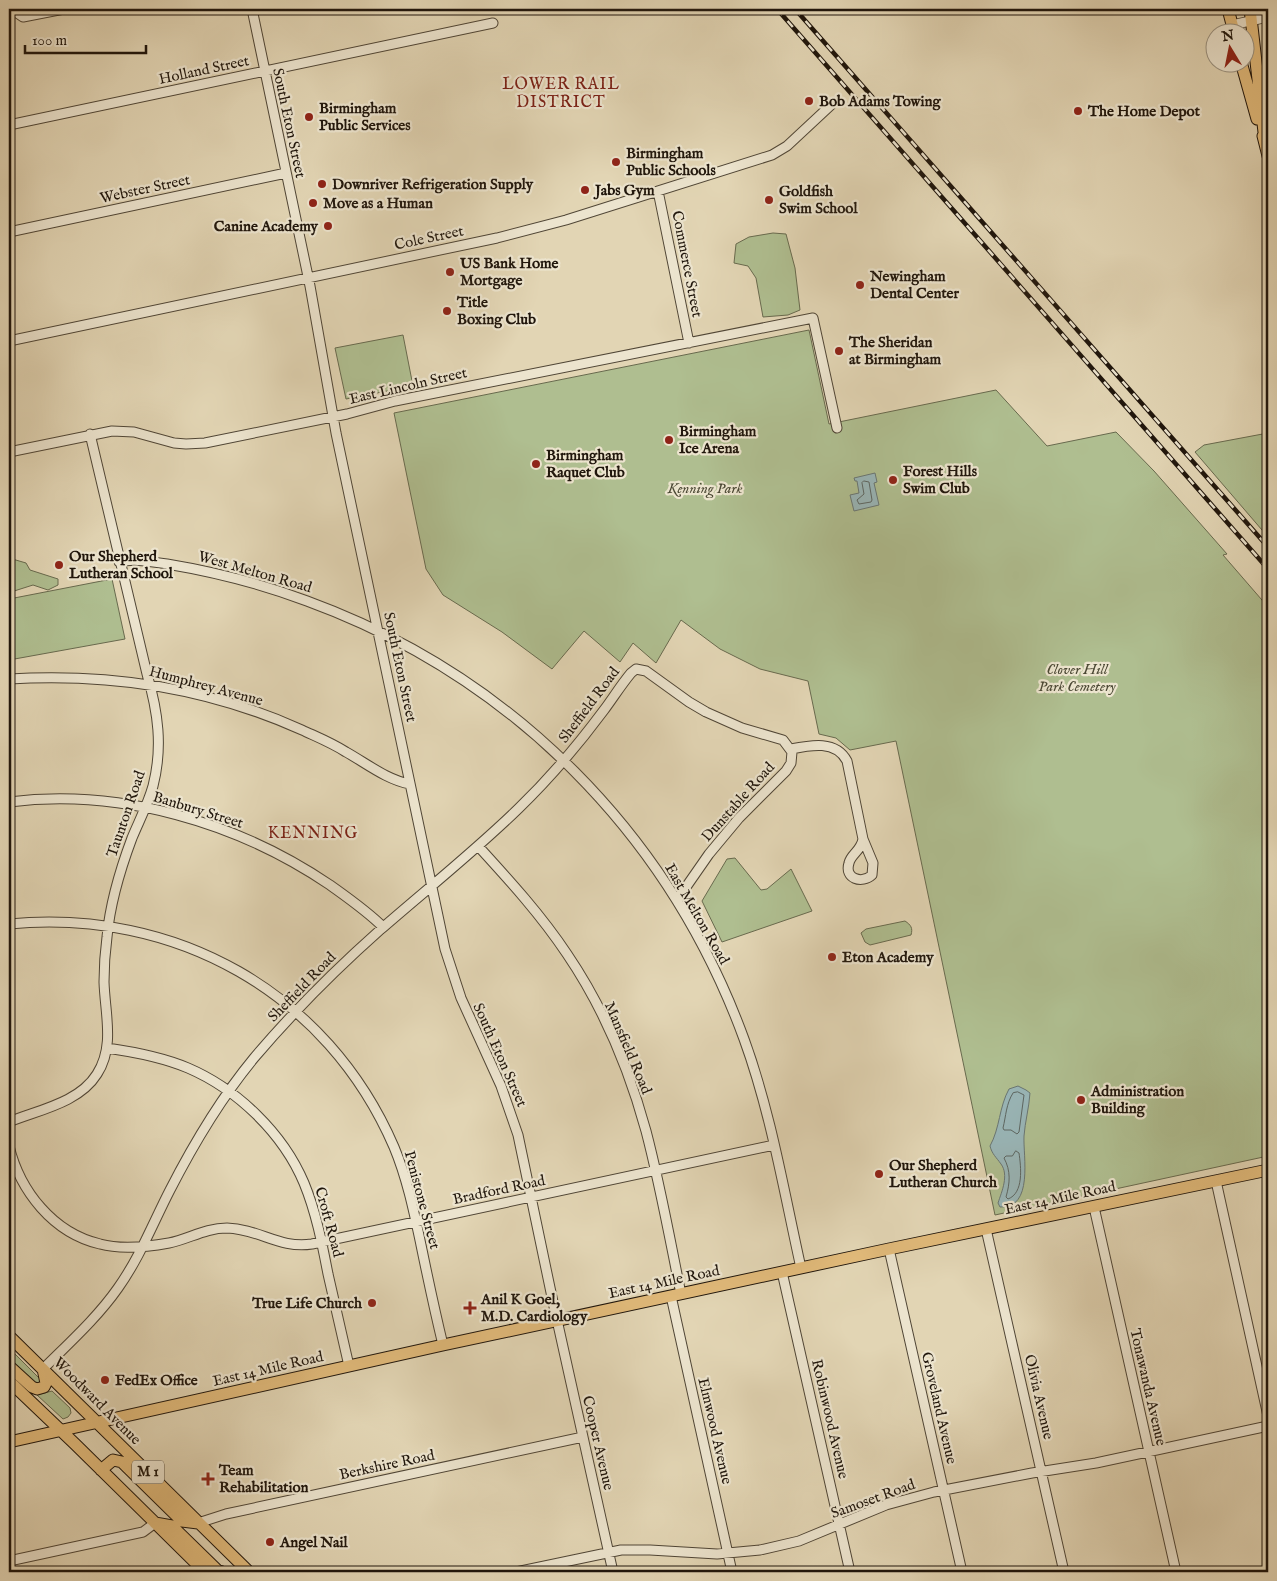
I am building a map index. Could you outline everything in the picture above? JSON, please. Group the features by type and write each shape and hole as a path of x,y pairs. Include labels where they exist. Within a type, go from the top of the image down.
{"main road":[{"path":"1228,9 1231,22"},
{"path":"1251,15 1265,142"},
{"path":"1244,72 1268,156"},
{"name":"East 14 Mile Road","path":"9,1442 557,1320 1268,1170"},
{"name":"Woodward Avenue","path":"9,1336 249,1572"},
{"path":"9,1366 37,1390 44,1387 46,1383 43,1369"},
{"name":"M 1","path":"9,1381 205,1572"},
{"path":"101,1470 113,1460 122,1462 182,1521 198,1522"},
{"path":"156,1523 172,1526 217,1570 222,1572"},
{"path":"233,1572 236,1570 236,1560"}],"street":[{"path":"14,9 23,17 64,9"},
{"name":"South Eton Street","path":"252,9 308,278 333,417 446,950 454,982 466,1013 494,1070 518,1135 557,1320"},
{"path":"1251,15 1268,17"},
{"name":"Holland Street","path":"9,125 493,23"},
{"name":"Cole Street","path":"9,341 532,230 778,152 832,105"},
{"name":"Webster Street","path":"9,232 286,173"},
{"name":"Commerce Street","path":"658,191 689,343"},
{"name":"East Lincoln Street","path":"9,452 112,431 134,432 174,443 195,444 333,417 404,399 814,318 837,428"},
{"name":"Taunton Road","path":"9,1122 79,1093 98,1073 105,1058 107,1048 104,984 108,926 118,878 153,786 158,746 156,707 90,434"},
{"name":"West Melton Road","path":"120,562 129,559 156,562 242,580 310,602 379,631"},
{"name":"East Melton Road","path":"379,631 428,657 481,691 564,760 619,820 677,900 712,964 737,1019 758,1082 801,1268"},
{"name":"Sheffield Road","path":"43,1369 103,1309 119,1287 143,1247 185,1161 228,1092 252,1061 295,1011 326,979 519,809 564,760 604,710 630,673 636,669 646,671 682,698 706,712 742,728 783,740 790,747"},
{"name":"Humphrey Avenue","path":"9,679 84,678 150,685 227,702 275,718 344,750 393,779 410,784"},
{"path":"790,747 828,746 842,752 849,767 863,839"},
{"name":"Dunstable Road","path":"677,900 709,854 739,818 786,771 791,763 790,747"},
{"name":"Banbury Street","path":"9,802 74,800 145,807 214,826 272,851 314,874 366,911 383,927"},
{"name":"Mansfield Road","path":"478,846 524,896 568,955 620,1054 646,1131 655,1171 676,1295"},
{"name":"Penistone Street","path":"9,924 62,922 108,926 147,933 203,953 249,977 295,1011 337,1054 354,1075 369,1099 394,1148 405,1179 416,1222 443,1345"},
{"name":"Croft Road","path":"107,1048 164,1059 202,1075 228,1092 250,1110 270,1131 292,1160 310,1200 322,1243 348,1366"},
{"name":"Bradford Road","path":"9,1146 15,1168 22,1182 37,1204 52,1219 86,1240 121,1247 143,1247 170,1243 206,1231 228,1228 252,1232 288,1245 303,1246 322,1243 774,1145"},
{"path":"1216,1181 1268,1416"},
{"name":"Tonawanda Avenue","path":"1094,1207 1176,1572"},
{"name":"Olivia Avenue","path":"986,1229 1064,1572"},
{"name":"Groveland Avenue","path":"889,1249 962,1572"},
{"name":"Robinwood Avenue","path":"782,1272 850,1572"},
{"name":"Elmwood Avenue","path":"676,1295 732,1572"},
{"name":"Cooper Avenue","path":"557,1320 613,1572"},
{"name":"Samoset Road","path":"516,1572 620,1550 728,1554 760,1550 791,1543 886,1505 943,1490 1042,1471 1096,1463 1268,1426"},
{"name":"Berkshire Road","path":"198,1522 226,1514 583,1437"},
{"path":"9,1561 138,1533 148,1530 156,1523"}],"green space":[{"path":"773,233 786,234 795,268 800,310 788,315 763,317 756,278 748,266 734,263 736,244 749,237"},
{"name":"Clover Hill Park Cemetery","path":"809,330 829,424 996,390 1047,446 1116,432 1154,471 1227,554 1223,555 1268,607 1268,1156 995,1215 896,741 850,750 836,738 819,734 808,681 760,669 720,649 681,620 656,663 633,643 620,662 584,631 552,669 502,632 443,595 426,569 394,413"},
{"path":"403,335 413,386 346,399 335,348"},
{"path":"1268,433 1268,537 1195,452 1204,445"},
{"path":"9,558 26,563 30,570 58,579 58,585 48,590 33,585 9,594"},
{"path":"112,579 125,639 9,660 9,599"},
{"path":"735,858 761,890 767,889 791,869 812,911 722,942 702,901 727,859"},
{"path":"905,921 911,927 911,935 870,945 865,942 861,933 866,929"},
{"path":"9,1348 40,1379 40,1383 36,1385 9,1361"},
{"path":"52,1391 70,1408 71,1413 68,1417 63,1419 37,1395"}],"water":[{"path":"875,473 877,482 874,483 879,505 854,511 850,495 859,493 857,481 854,478"},
{"path":"1018,1086 1030,1093 1024,1136 1024,1180 1018,1200 1011,1205 1000,1207 998,1203 1005,1178 1003,1168 990,1146 1009,1089"}],"railway":[{"path":"777,9 1268,569"},
{"path":"795,9 1268,547"}],"place":[{"name":"Bob Adams Towing","path":"809,101"},
{"name":"The Home Depot","path":"1078,111"},
{"name":"Birmingham Public Services","path":"309,117"},
{"name":"Birmingham Public Schools","path":"616,162"},
{"name":"Downriver Refrigeration Supply","path":"322,184"},
{"name":"Jabs Gym","path":"585,190"},
{"name":"Goldfish Swim School","path":"769,200"},
{"name":"Move as a Human","path":"313,203"},
{"name":"Canine Academy","path":"328,226"},
{"name":"US Bank Home Mortgage","path":"450,272"},
{"name":"Newingham Dental Center","path":"860,285"},
{"name":"Title Boxing Club","path":"447,311"},
{"name":"The Sheridan at Birmingham","path":"839,351"},
{"name":"Birmingham Ice Arena","path":"669,440"},
{"name":"Birmingham Raquet Club","path":"536,464"},
{"name":"Forest Hills Swim Club","path":"893,480"},
{"name":"Our Shepherd Lutheran School","path":"59,565"},
{"name":"Eton Academy","path":"832,957"},
{"name":"Administration Building","path":"1081,1100"},
{"name":"Our Shepherd Lutheran Church","path":"879,1174"},
{"name":"True Life Church","path":"372,1303"},
{"name":"Anil K Goel, M.D. Cardiology","path":"470,1308"},
{"name":"FedEx Office","path":"105,1380"},
{"name":"Team Rehabilitation","path":"208,1479"},
{"name":"Angel Nail","path":"270,1542"}],"district":[{"name":"LOWER RAIL DISTRICT","path":"561,94"},
{"name":"KENNING","path":"313,834"}],"park label":[{"name":"Kenning Park","path":"705,488"}]}
